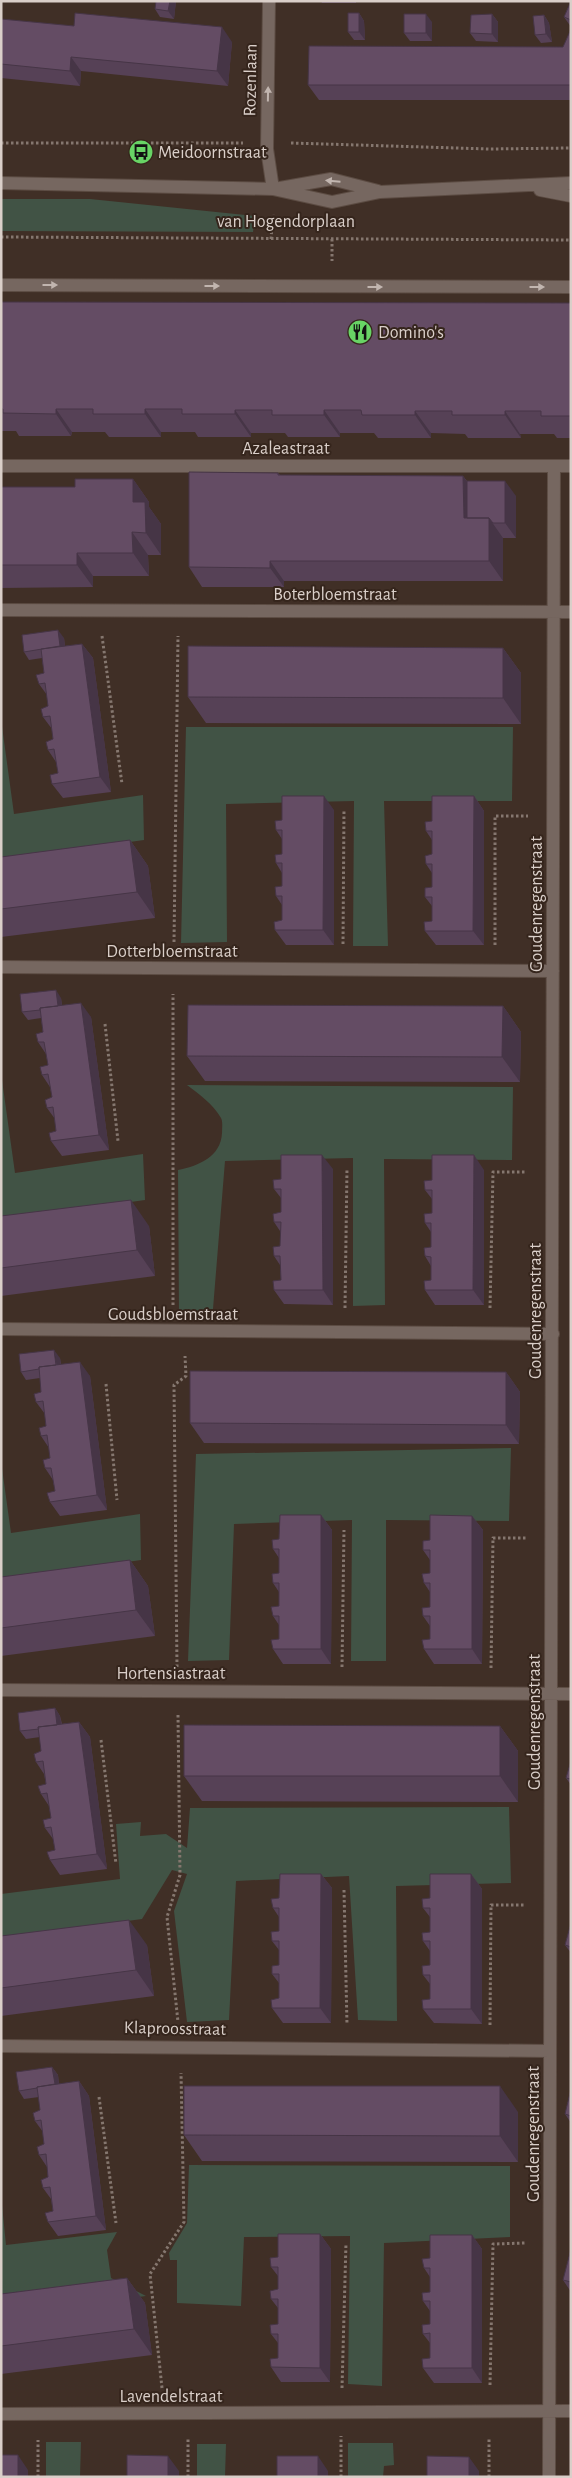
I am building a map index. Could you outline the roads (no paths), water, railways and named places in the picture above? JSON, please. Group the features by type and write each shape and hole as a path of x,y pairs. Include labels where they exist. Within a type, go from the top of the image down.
{"street":[{"name":"Rozenlaan","path":"269,1 267,143 272,189"},
{"name":"van Hogendorplaan","path":"1,183 272,189 331,179 380,192"},
{"name":"van Hogendorplaan","path":"272,189 332,202 380,192 571,183"},
{"name":"van Hogendorplaan","path":"520,186 571,196"},
{"path":"1,285 571,287"},
{"name":"Azaleastraat","path":"1,466 571,466"},
{"name":"Goudenregenstraat","path":"549,2477 554,466"},
{"name":"Boterbloemstraat","path":"1,610 571,612"},
{"name":"Dotterbloemstraat","path":"1,967 553,970"},
{"name":"Goudsbloemstraat","path":"1,1330 552,1334"},
{"name":"Hortensiastraat","path":"1,1690 571,1694"},
{"name":"Klaproosstraat","path":"1,2046 181,2046 550,2051"},
{"name":"Lavendelstraat","path":"1,2414 571,2411"}],"place":[{"name":"Meidoornstraat","path":"141,152"},
{"name":"Domino's","path":"360,332"}]}
